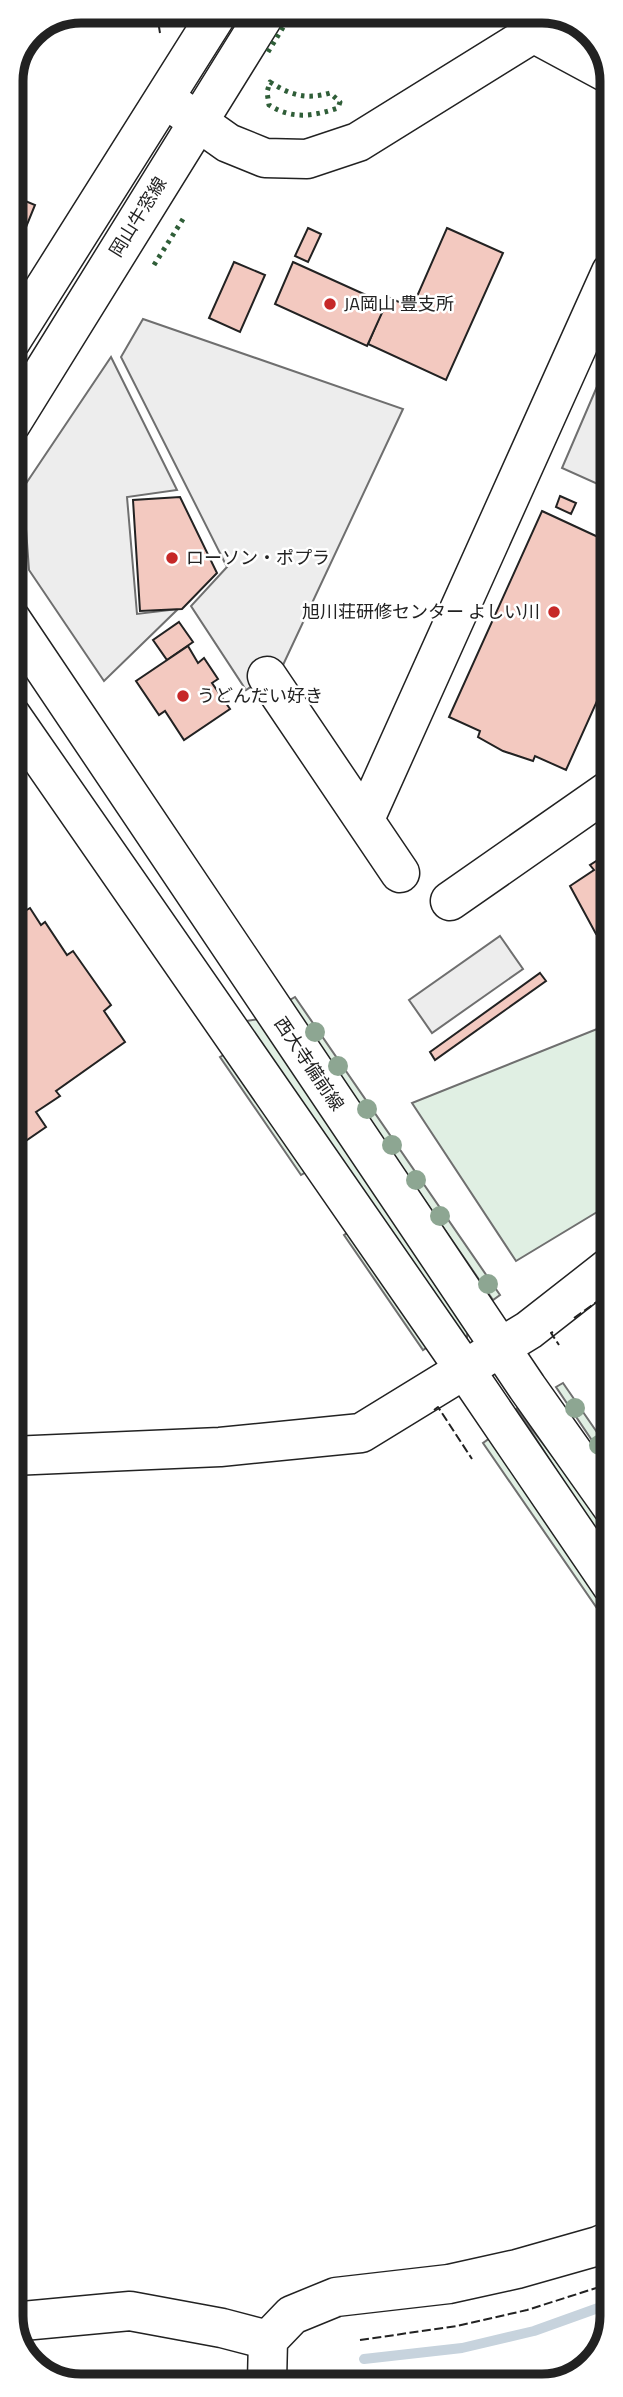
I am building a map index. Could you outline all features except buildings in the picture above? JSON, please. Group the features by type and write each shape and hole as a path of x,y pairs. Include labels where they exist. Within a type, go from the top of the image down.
{"main road":[{"path":"23,315 211,23"},
{"name":"岡山牛窓線","path":"23,404 259,23"},
{"path":"164,97 228,143 265,158 306,159 358,142 547,24 598,64"},
{"path":"365,819 600,296"},
{"name":"西大寺備前線","path":"23,637 501,1348 600,1490"},
{"path":"267,676 401,873"},
{"path":"23,732 600,1568"},
{"path":"450,901 600,796"},
{"path":"23,1455 220,1447 361,1433 529,1330 600,1274"},
{"path":"267,2374 268,2340 292,2315 336,2297 449,2284 517,2269 600,2245"},
{"path":"23,2321 130,2311 222,2328 268,2340"}],"green space":[{"path":"295,997 500,1295 493,1300 288,1001"},
{"path":"260,1019 468,1324 467,1337 457,1334 246,1021"},
{"path":"600,1028 600,1210 516,1261 412,1103"},
{"path":"227,1053 308,1171 301,1175 220,1057"},
{"path":"350,1231 429,1346 423,1350 344,1235"},
{"path":"563,1383 600,1437 600,1452 556,1387"},
{"path":"516,1408 600,1519 600,1538"},
{"path":"490,1438 600,1602 600,1613 483,1443"}],"shaded area":[{"path":"143,319 403,409 283,665 246,690 191,606 227,567 121,357"},
{"path":"111,357 177,490 127,497 137,614 178,609 104,681 29,570 23,488"},
{"path":"600,380 600,485 562,468"},
{"path":"500,936 523,969 432,1033 409,1000"}],"waterway":[{"path":"364,2359 462,2348 534,2331 600,2307"}],"hedge":[{"path":"268,52 286,23"},
{"path":"270,82 298,95 330,93 340,102 338,108 320,113 286,113 269,105 267,92 270,82"},
{"path":"154,265 183,219"}],"fence":[{"path":"158,23 160,33"},
{"path":"574,1318 600,1300"},
{"path":"553,1332 551,1333 559,1345"},
{"path":"434,1410 438,1407 472,1459"},
{"path":"360,2340 457,2326 527,2310 600,2287"},
{"path":"382,2374 388,2373"}],"place":[{"name":"JA岡山 豊支所","path":"330,304"},
{"name":"ローソン・ポプラ","path":"172,558"},
{"name":"旭川荘研修センター よしい川","path":"554,612"},
{"name":"うどんだい好き","path":"183,696"}]}
